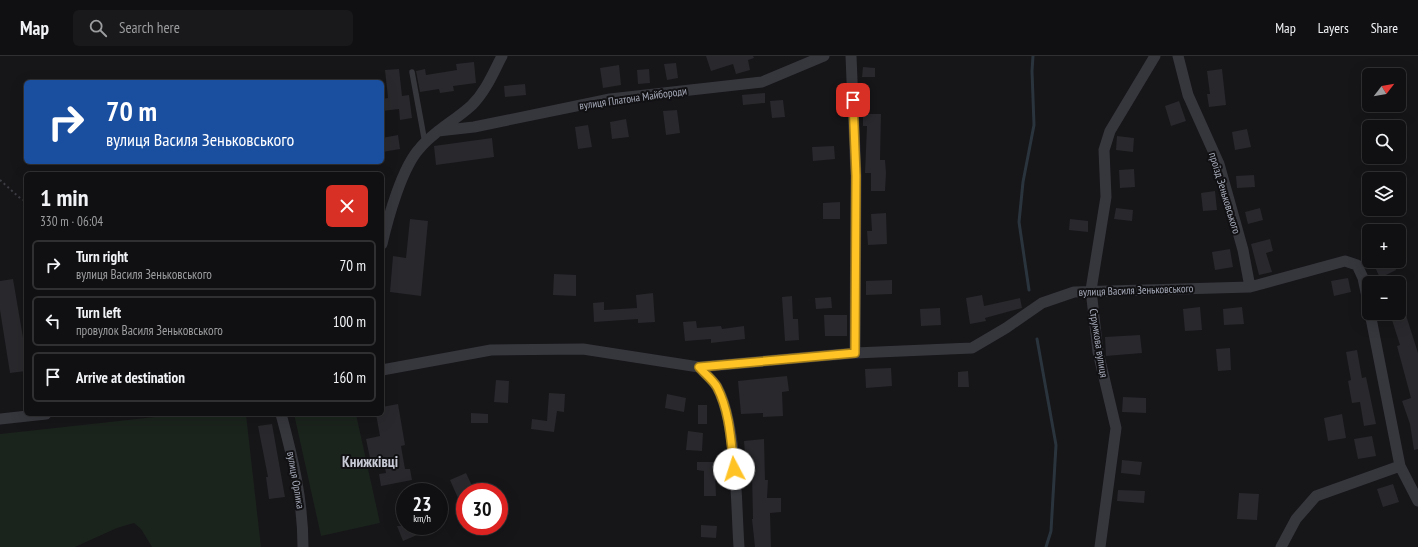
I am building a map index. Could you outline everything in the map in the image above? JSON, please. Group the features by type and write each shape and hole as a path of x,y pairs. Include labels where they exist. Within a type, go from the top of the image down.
{"street":[{"path":"384,235 388,216 405,174 419,148 471,105 483,92 502,56"},
{"name":"вулиця Платона Майбороди","path":"438,132 474,127 610,99 762,82 805,62 824,56"},
{"path":"850,56 856,176 855,353"},
{"name":"Струмкова вулиця","path":"1100,547 1116,428 1098,352 1091,290 1106,197 1104,150 1110,131 1155,56"},
{"name":"проїзд Зеньковського","path":"1178,56 1188,95 1219,164 1243,250 1250,287"},
{"name":"вулиця Василя Зеньковського","path":"384,370 491,350 583,349 699,367 855,353 972,348 1006,328 1042,302 1074,292 1091,290 1250,287 1346,261 1357,265 1363,276"},
{"path":"1371,320 1400,466 1418,499"},
{"path":"699,367 716,386 724,403 731,440 739,547"},
{"path":"0,420 31,416"},
{"name":"вулиця Орлика","path":"282,416 298,484 303,522 301,546"},
{"path":"1281,547 1296,519 1316,496 1400,466"}],"lane":[{"path":"412,72 425,143"}],"path":[{"path":"0,180 24,200"}],"shaded area":[{"path":"164,416 246,416 261,547 152,547 141,529 134,523 117,528 75,547 0,547 0,434"},
{"path":"294,416 356,416 380,523 321,536"}],"building":[{"path":"706,56 753,56 754,58 748,60 750,70 736,74 733,64 711,71"},
{"path":"474,62 476,83 453,86 454,91 440,93 439,89 420,92 416,71 425,69 426,75 457,70 456,64"},
{"path":"676,63 678,78 667,80 664,64"},
{"path":"619,65 621,85 603,88 600,68"},
{"path":"863,67 875,68 875,77 862,77"},
{"path":"399,69 402,96 409,95 412,118 400,120 399,109 384,111 384,99 388,98 385,70"},
{"path":"649,69 650,83 638,84 637,70"},
{"path":"1222,69 1226,105 1209,107 1207,94 1210,94 1207,71"},
{"path":"525,84 526,95 505,97 504,86"},
{"path":"765,93 765,103 743,105 742,95"},
{"path":"783,100 785,117 772,118 770,101"},
{"path":"1179,101 1186,121 1171,126 1165,106"},
{"path":"677,110 680,133 666,135 663,111"},
{"path":"863,114 881,114 880,160 885,160 885,191 871,191 871,173 865,173 867,126 863,126"},
{"path":"626,119 629,137 612,139 610,122"},
{"path":"588,125 592,147 578,149 575,127"},
{"path":"1247,129 1251,147 1235,150 1232,132"},
{"path":"398,135 400,149 384,152 384,138"},
{"path":"1117,136 1134,138 1133,152 1116,150"},
{"path":"492,138 494,157 436,165 434,146"},
{"path":"834,146 835,159 813,161 812,147"},
{"path":"1134,169 1135,187 1120,188 1119,170"},
{"path":"1254,175 1255,187 1237,188 1236,176"},
{"path":"1215,191 1217,210 1203,211 1201,193"},
{"path":"840,202 840,219 823,219 823,203"},
{"path":"1116,208 1133,210 1132,221 1114,219"},
{"path":"1260,208 1263,220 1248,224 1245,212"},
{"path":"886,213 887,244 868,245 867,231 872,231 871,214"},
{"path":"410,219 428,221 421,296 390,292 393,256 406,258"},
{"path":"1070,219 1088,221 1088,232 1069,230"},
{"path":"1270,239 1273,251 1266,253 1272,272 1259,275 1251,244"},
{"path":"1230,249 1233,267 1215,270 1212,252"},
{"path":"1375,268 1395,268 1396,270 1384,276 1379,276"},
{"path":"554,274 576,275 576,296 553,295"},
{"path":"1348,278 1351,292 1334,296 1331,281"},
{"path":"13,279 24,343 24,371 10,373 0,310 0,281"},
{"path":"892,280 892,294 866,295 866,281"},
{"path":"653,293 655,322 638,323 638,319 594,322 593,303 604,302 604,310 637,308 636,295"},
{"path":"982,295 984,306 1020,298 1022,308 985,318 986,321 970,324 966,298"},
{"path":"792,296 793,319 798,319 799,340 785,341 782,297"},
{"path":"831,297 832,308 816,309 815,298"},
{"path":"1200,307 1202,330 1185,331 1183,309"},
{"path":"1242,307 1244,324 1224,325 1223,309"},
{"path":"940,308 941,325 921,326 920,309"},
{"path":"824,315 847,315 847,336 825,336"},
{"path":"1406,315 1418,353 1418,449 1414,450 1410,424 1402,401 1411,398 1397,346 1400,345 1392,320 1406,320"},
{"path":"696,321 697,328 721,326 722,329 744,326 745,339 711,343 711,339 685,341 683,322"},
{"path":"1140,335 1142,353 1106,356 1105,337"},
{"path":"1230,348 1231,370 1218,371 1216,349"},
{"path":"1357,350 1362,378 1366,377 1376,424 1364,426 1360,402 1352,403 1348,381 1351,380 1346,352"},
{"path":"891,368 892,386 866,388 865,369"},
{"path":"968,371 969,387 958,387 958,372"},
{"path":"787,376 789,391 782,392 783,416 763,417 763,413 741,414 738,381"},
{"path":"496,380 509,381 508,403 494,402"},
{"path":"549,393 565,394 564,412 557,411 554,432 531,429 532,419 547,421"},
{"path":"667,394 686,398 684,412 665,408"},
{"path":"1123,397 1146,398 1146,413 1122,412"},
{"path":"398,404 405,445 401,446 405,469 410,469 412,480 381,486 379,474 386,473 383,456 370,458 366,439 380,436 376,416 384,416 384,407"},
{"path":"698,405 707,405 707,424 698,424"},
{"path":"471,413 488,414 488,423 471,423"},
{"path":"1342,414 1346,438 1328,441 1324,418"},
{"path":"272,424 285,497 269,499 266,477 268,477 258,426"},
{"path":"688,431 703,433 702,451 686,450"},
{"path":"1372,436 1376,456 1358,459 1354,439"},
{"path":"764,439 765,480 768,480 767,498 781,498 781,512 770,513 771,547 755,547 752,519 752,473 749,473 744,441"},
{"path":"1122,460 1142,462 1140,475 1121,473"},
{"path":"697,462 718,462 717,471 715,471 716,496 704,496 704,471 697,470"},
{"path":"466,473 471,483 456,483 456,494 450,480"},
{"path":"1393,484 1399,502 1383,507 1377,489"},
{"path":"1118,490 1145,491 1144,503 1117,501"},
{"path":"1239,493 1259,494 1257,520 1237,519"},
{"path":"701,525 717,526 716,538 701,537"},
{"path":"401,535 417,535 403,541"}],"waterway":[{"path":"1029,290 1019,222 1023,182 1034,125 1032,71 1033,56"},
{"path":"1037,339 1056,445 1051,531 1046,547"}],"district":[{"name":"Книжківці","path":"370,461"}],"route":[{"path":"734,469 731,440 724,403 716,386 699,367 855,353 856,176 853,100"}]}
